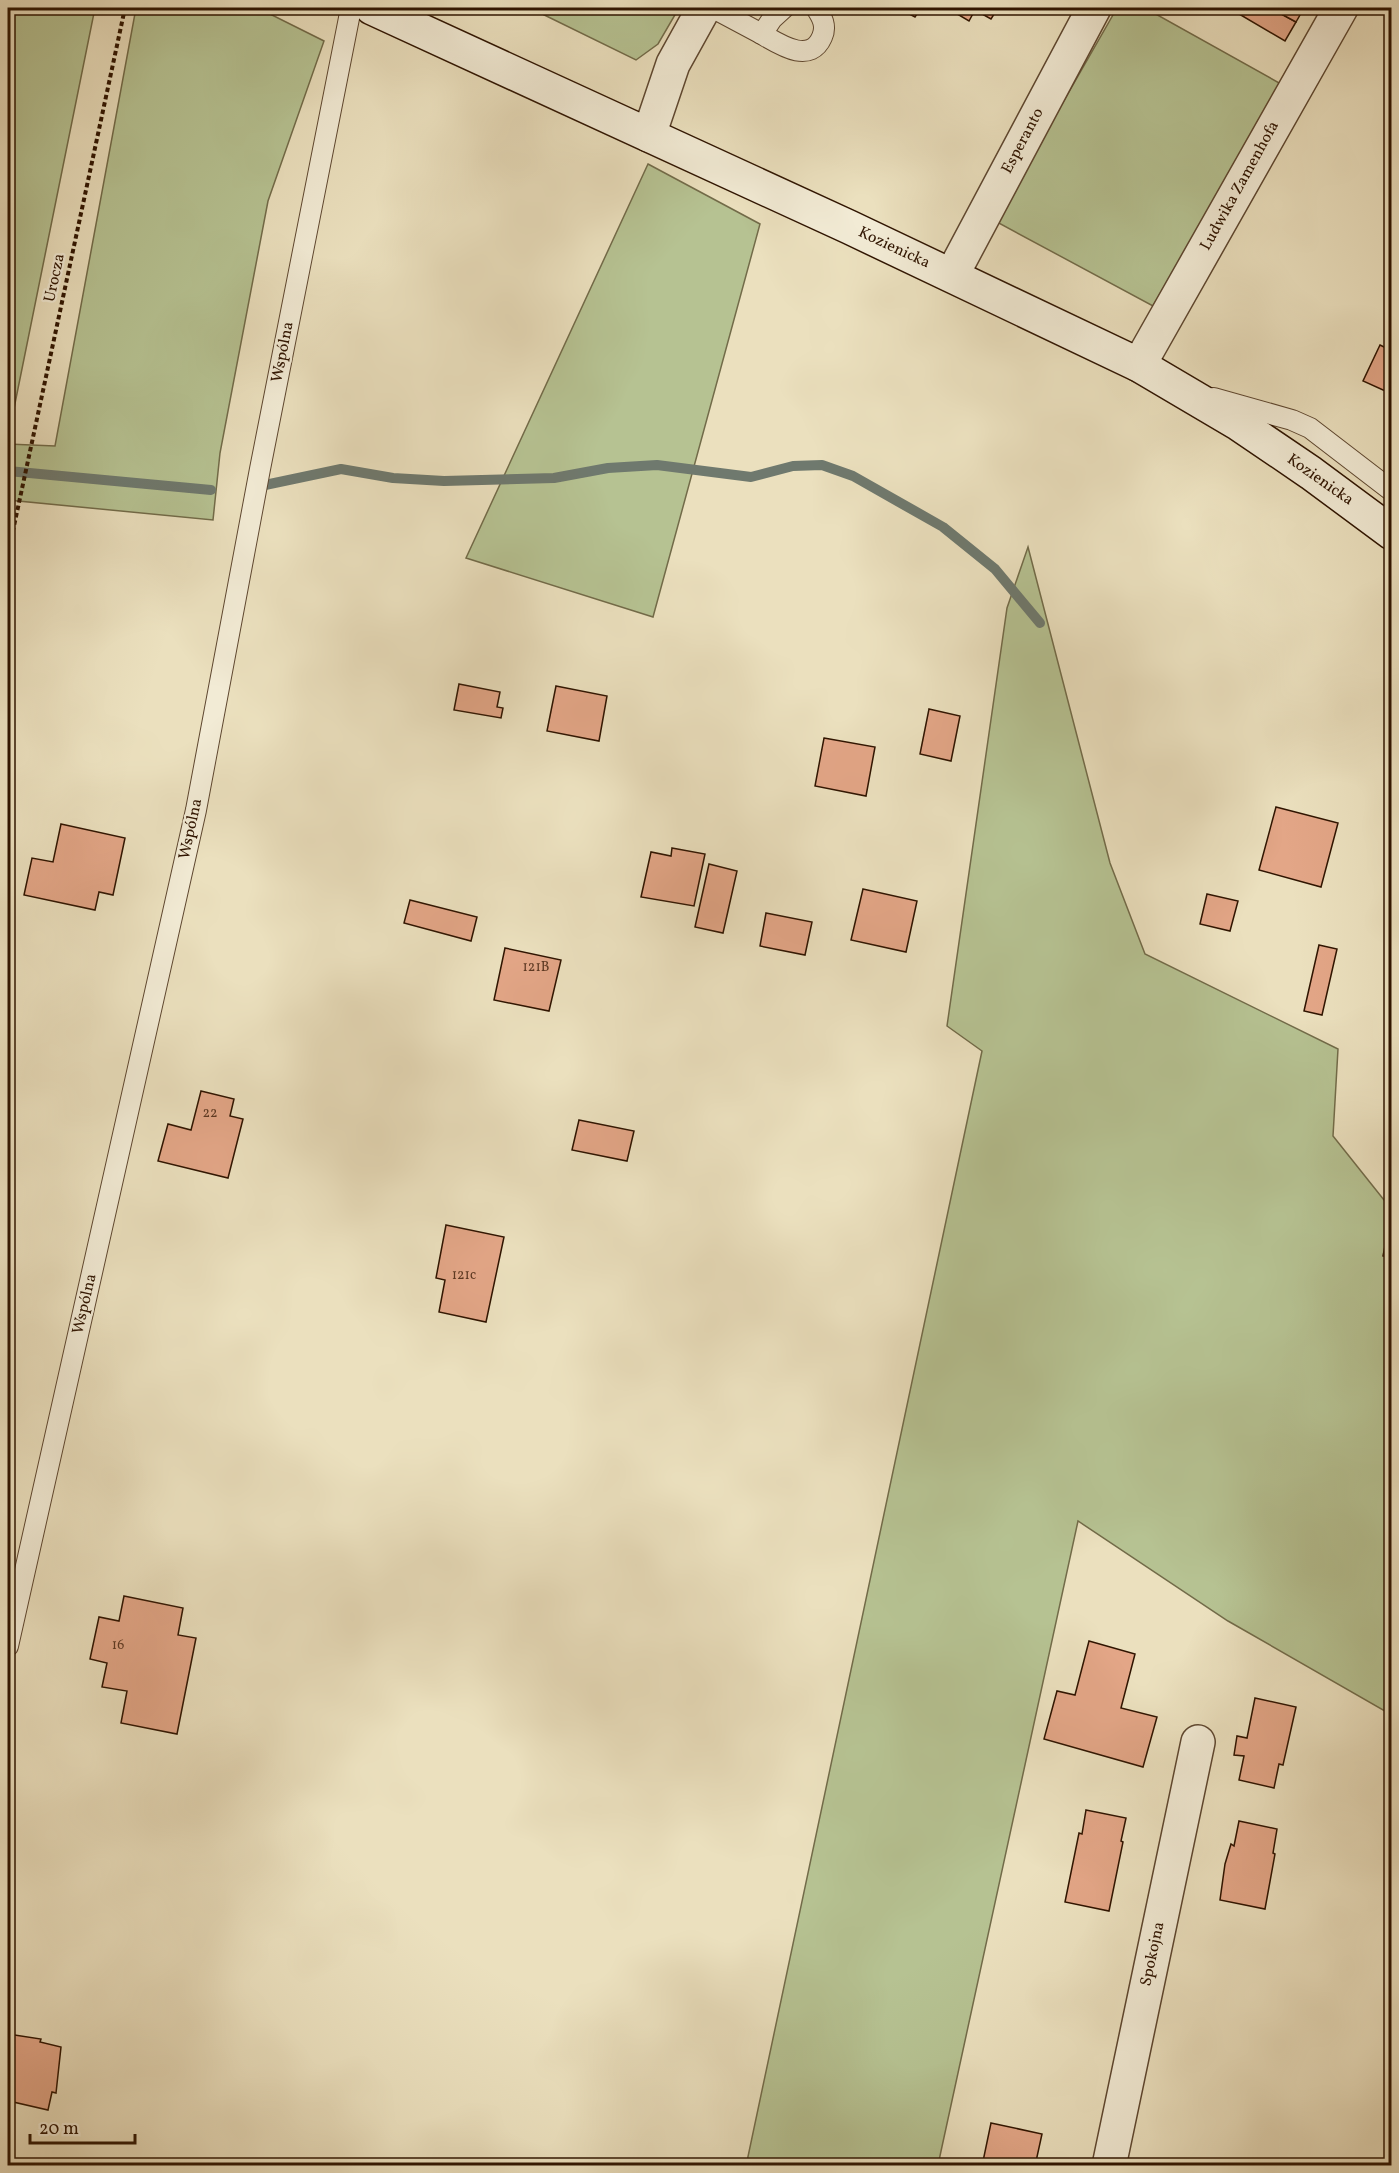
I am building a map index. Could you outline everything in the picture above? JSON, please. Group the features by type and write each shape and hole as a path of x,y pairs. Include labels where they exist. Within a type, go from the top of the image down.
{"street":[{"name":"Kozienicka","path":"372,8 952,275 1139,365 1239,424 1311,473 1392,533"},
{"path":"649,135 673,64 704,8"},
{"name":"Esperanto","path":"952,275 1094,8"},
{"name":"Ludwika Zamenhofa","path":"1139,365 1341,8"},
{"name":"Spokojna","path":"1109,2166 1198,1742"}],"lane":[{"name":"Wspólna","path":"8,1646 196,810 260,469 351,8"},
{"path":"713,8 787,49 802,52 814,47 824,32 823,18 816,8"},
{"path":"762,34 772,19 784,8"},
{"path":"1184,390 1292,420 1310,428 1392,491"}],"path":[{"name":"Urocza","path":"8,554 125,8"}],"green space":[{"path":"8,8 95,8 8,438"},
{"path":"136,8 258,8 324,41 268,201 220,453 213,520 8,500 8,444 55,446"},
{"path":"530,8 679,8 658,44 636,60"},
{"path":"1117,8 1145,8 1281,84 1153,306 995,221"},
{"path":"648,164 760,224 653,617 466,558"},
{"path":"1028,547 1110,863 1145,954 1338,1049 1333,1136 1384,1200 1391,1200 1391,1723 1385,1711 1228,1621 1078,1521 938,2165 746,2166 982,1051 947,1026 1007,608"}],"building":[{"path":"898,8 921,8 915,17"},
{"path":"947,8 998,8 991,19 975,10 969,21"},
{"path":"1243,8 1270,8 1296,22 1285,41 1239,14"},
{"path":"1270,8 1304,8 1296,22"},
{"path":"1380,345 1392,351 1392,394 1363,381"},
{"path":"459,684 500,692 497,707 503,708 501,718 454,710"},
{"path":"556,686 607,696 599,741 547,731"},
{"path":"929,709 960,716 951,761 920,754"},
{"path":"824,738 875,747 866,796 815,786"},
{"path":"1276,807 1338,823 1321,887 1259,870"},
{"path":"61,824 125,838 113,895 99,892 95,910 24,895 32,858 53,862"},
{"path":"672,848 705,854 694,906 641,897 651,852 671,856"},
{"path":"709,864 737,871 723,933 695,927"},
{"path":"863,889 917,901 906,952 851,940"},
{"path":"1207,894 1238,901 1230,931 1200,924"},
{"path":"410,900 477,917 471,941 404,923"},
{"path":"766,913 812,922 805,955 760,946"},
{"path":"1319,945 1337,949 1322,1015 1304,1011"},
{"path":"505,948 561,960 549,1011 494,1000"},
{"path":"201,1091 234,1099 230,1116 243,1119 228,1178 158,1161 168,1124 191,1130"},
{"path":"579,1120 634,1131 627,1161 572,1150"},
{"path":"1392,1216 1392,1258 1383,1256"},
{"path":"446,1225 504,1237 486,1322 439,1312 445,1280 436,1278"},
{"path":"124,1596 183,1608 178,1635 196,1638 177,1734 121,1723 127,1691 102,1687 107,1663 90,1659 99,1617 119,1621"},
{"path":"1089,1641 1135,1654 1121,1708 1157,1717 1143,1767 1044,1739 1057,1691 1075,1695"},
{"path":"1255,1698 1296,1707 1283,1765 1279,1764 1274,1788 1239,1780 1244,1756 1234,1755 1237,1736 1247,1738"},
{"path":"1086,1810 1126,1818 1109,1911 1065,1902"},
{"path":"1239,1821 1277,1829 1265,1909 1220,1900 1225,1864 1231,1844 1234,1846"},
{"path":"8,2034 41,2039 40,2042 61,2047 56,2093 52,2092 48,2110 13,2102 9,2125"},
{"path":"991,2123 1042,2134 1035,2166 982,2166"}],"waterway":[{"path":"265,485 341,469 393,478 444,481 554,478 608,468 657,465 751,477 793,466 822,465 853,476 943,527 995,569 1040,623"},
{"path":"8,471 211,490"}]}
